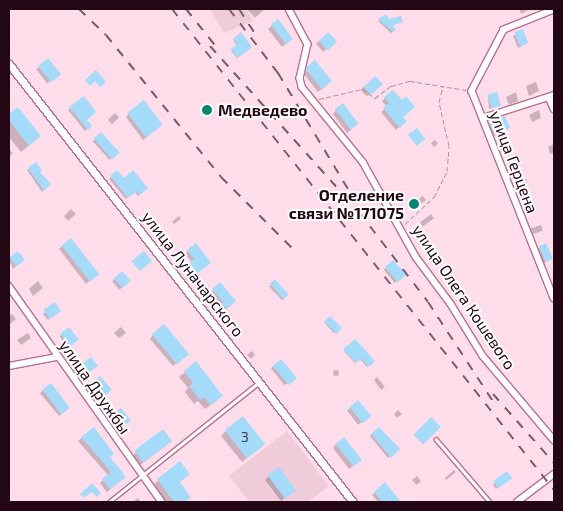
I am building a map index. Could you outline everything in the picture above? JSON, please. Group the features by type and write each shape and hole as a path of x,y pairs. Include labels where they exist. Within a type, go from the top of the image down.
{"street":[{"name":"улица Олега Кошевого","path":"289,9 308,44 300,78 312,101 363,162 400,229 483,356 554,440"},
{"path":"472,91 504,30 554,10"},
{"name":"улица Луначарского","path":"9,64 353,502"},
{"name":"улица Герцена","path":"472,91 548,288 554,298"},
{"path":"484,118 551,96 554,109"},
{"path":"548,288 554,285"},
{"name":"улица Дружбы","path":"9,286 57,357 142,477 162,502"},
{"path":"9,366 57,357"},
{"path":"517,502 554,474"}],"lane":[{"path":"109,502 259,382"},
{"path":"436,439 490,502"}],"path":[{"path":"312,101 362,89 375,98 391,86 410,81 472,91"},
{"path":"400,229 434,197 447,171 449,146 439,102 439,92 444,86"}],"shaded area":[{"path":"210,9 246,9 253,21 224,33"},
{"path":"287,431 329,486 308,502 249,502 229,476"}],"building":[{"path":"386,14 389,19 401,16 403,22 393,25 396,30 393,32 378,19"},
{"path":"278,19 293,39 286,44 271,24"},
{"path":"523,29 528,43 520,46 515,32"},
{"path":"241,32 252,47 238,58 231,49 237,44 233,39"},
{"path":"328,32 337,41 328,50 319,41"},
{"path":"48,58 61,74 51,83 38,66"},
{"path":"315,60 332,81 322,89 305,68"},
{"path":"96,70 106,82 100,87 95,81 90,86 85,80"},
{"path":"375,76 383,84 371,95 364,87"},
{"path":"393,90 402,100 406,96 415,107 403,117 407,121 400,128 383,108 389,103 384,97"},
{"path":"497,92 501,105 492,108 487,95"},
{"path":"84,96 96,112 87,120 92,126 88,130 69,107"},
{"path":"144,100 163,125 146,137 127,113"},
{"path":"343,103 359,124 351,130 335,109"},
{"path":"18,107 41,136 29,146 9,120 9,114"},
{"path":"505,116 510,128 494,135 489,123"},
{"path":"417,128 425,139 416,146 408,134"},
{"path":"101,132 120,153 112,159 94,139"},
{"path":"36,162 42,170 40,172 51,184 44,191 28,168"},
{"path":"117,170 124,178 133,170 148,188 140,195 137,191 128,198 110,176"},
{"path":"533,198 537,210 526,214 522,202"},
{"path":"71,238 99,274 90,282 62,245"},
{"path":"196,243 211,263 191,278 183,268 194,259 187,250"},
{"path":"546,243 553,259 546,262 539,246"},
{"path":"18,251 25,260 16,266 9,258"},
{"path":"144,251 152,261 140,271 132,261"},
{"path":"393,260 406,275 398,282 385,267"},
{"path":"122,271 131,281 123,288 114,278"},
{"path":"275,279 289,295 283,299 270,284"},
{"path":"220,282 236,301 228,308 219,305 223,302 212,289"},
{"path":"55,302 61,311 50,319 43,310"},
{"path":"330,316 342,328 336,334 324,322"},
{"path":"164,324 189,354 177,364 152,334"},
{"path":"69,327 79,340 70,346 60,334"},
{"path":"355,339 375,361 369,367 361,359 356,363 343,349"},
{"path":"91,357 98,366 89,372 82,364"},
{"path":"281,359 297,378 289,385 273,366"},
{"path":"196,361 223,396 210,405 204,397 200,400 189,386 193,383 184,371"},
{"path":"100,376 112,390 103,397 91,384"},
{"path":"51,383 70,408 61,414 42,390"},
{"path":"358,400 371,416 363,423 349,407"},
{"path":"121,408 131,421 120,429 110,417"},
{"path":"243,416 265,444 247,459 225,430"},
{"path":"431,417 441,427 423,445 413,435"},
{"path":"94,427 114,454 110,457 126,477 110,489 102,479 111,472 81,437"},
{"path":"379,427 400,449 391,458 371,434"},
{"path":"163,429 172,441 143,463 134,451"},
{"path":"344,437 362,460 353,467 335,444"},
{"path":"180,461 190,474 180,482 191,498 184,502 174,502 157,479"},
{"path":"279,467 296,490 285,499 268,475"},
{"path":"507,471 512,478 499,488 493,481"},
{"path":"385,482 401,502 382,502 374,492"},
{"path":"92,483 101,493 97,497 92,492 84,498 80,494"}],"railway":[{"path":"79,9 106,35 221,177 292,248"},
{"path":"172,9 554,490"},
{"path":"186,9 218,49"},
{"path":"229,9 278,73 351,194"},
{"path":"239,9 258,38"},
{"path":"210,46 359,212 428,302 494,403"},
{"path":"493,394 554,463"}],"place":[{"name":"Медведево","path":"207,110"},
{"name":"Отделение связи №171075","path":"414,204"}]}
